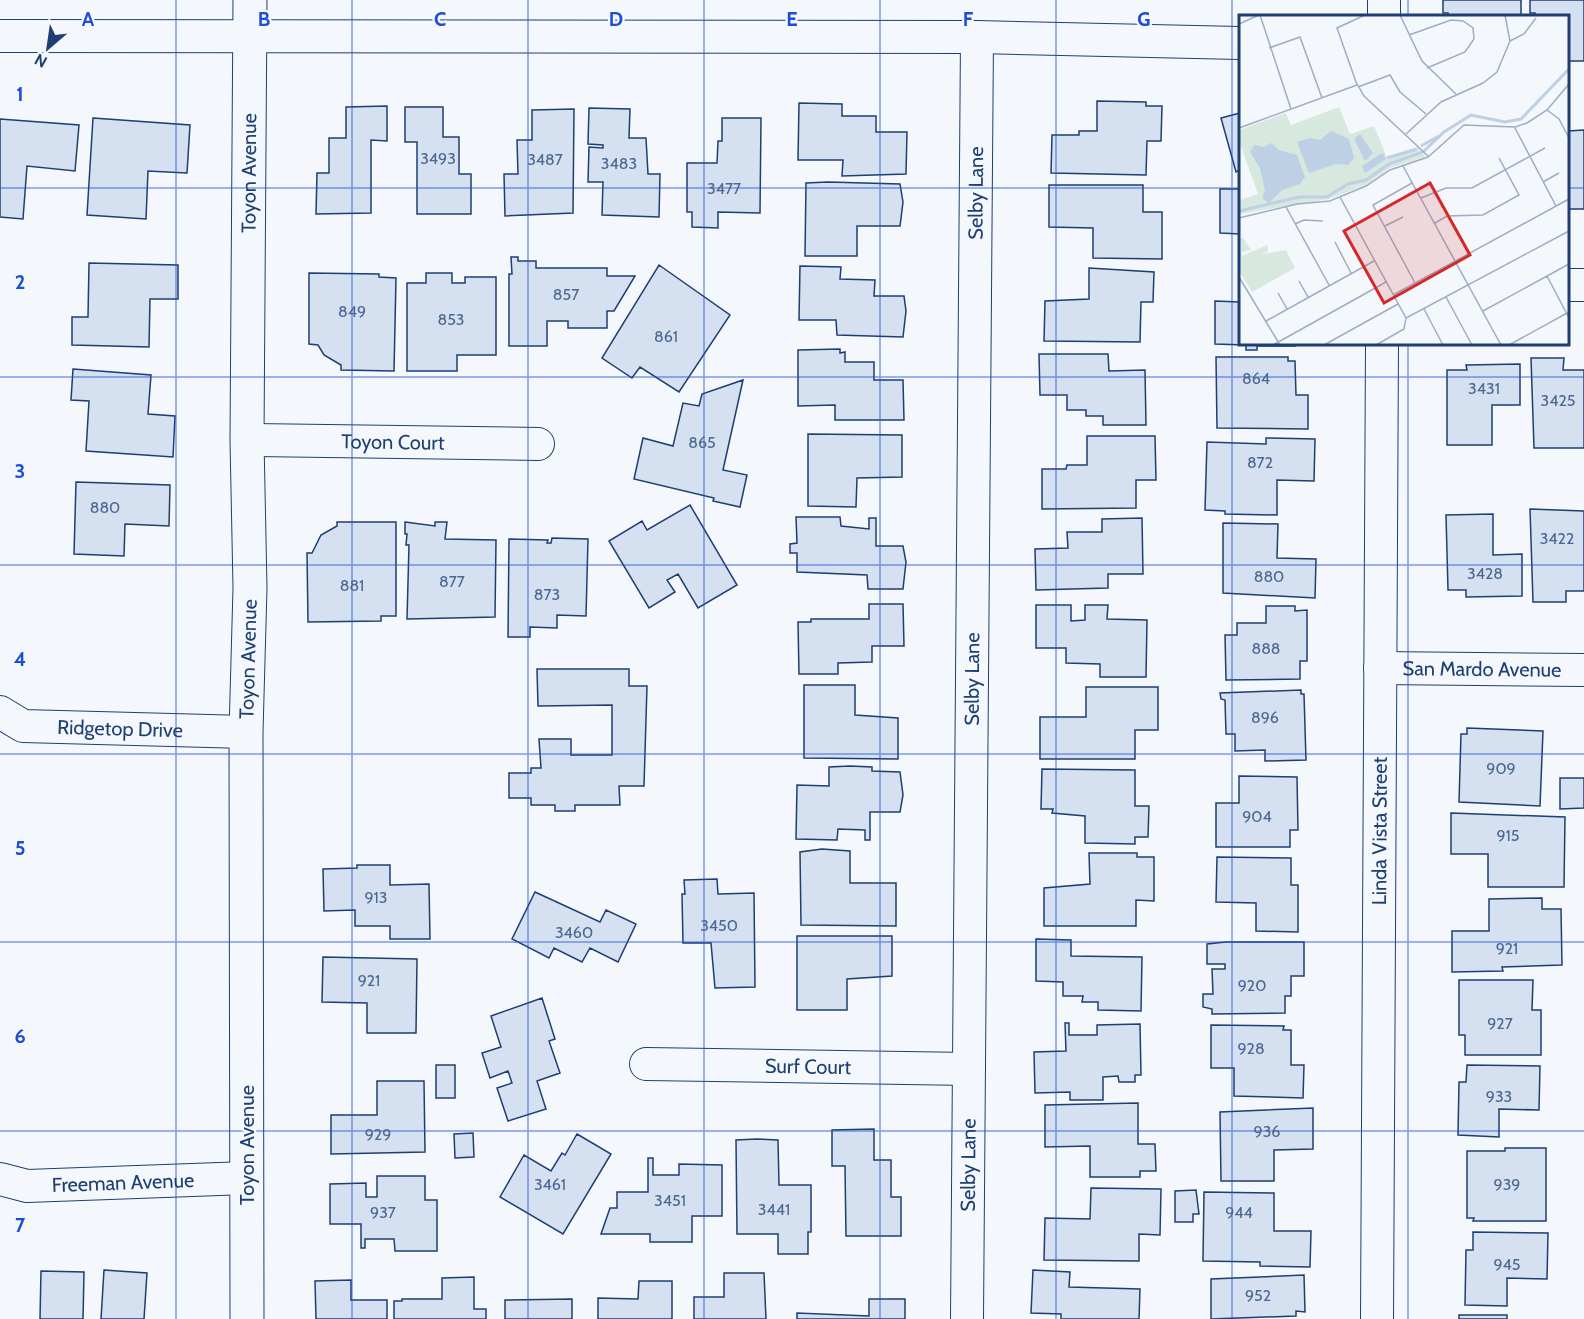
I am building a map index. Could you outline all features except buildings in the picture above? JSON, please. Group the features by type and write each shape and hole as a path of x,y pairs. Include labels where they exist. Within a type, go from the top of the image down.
{"street":[{"name":"Toyon Avenue","path":"247,1319 246,732 250,588 247,440 250,0"},
{"path":"0,36 977,38 1239,43"},
{"name":"Selby Lane","path":"967,1319 977,38"},
{"name":"Linda Vista Street","path":"1377,1319 1382,345"},
{"name":"Toyon Court","path":"247,440 538,444"},
{"name":"San Mardo Avenue","path":"1380,668 1584,670"},
{"name":"Ridgetop Drive","path":"0,712 23,726 246,732"},
{"name":"Surf Court","path":"646,1064 969,1069"},
{"name":"Freeman Avenue","path":"0,1179 27,1186 247,1178"}]}
